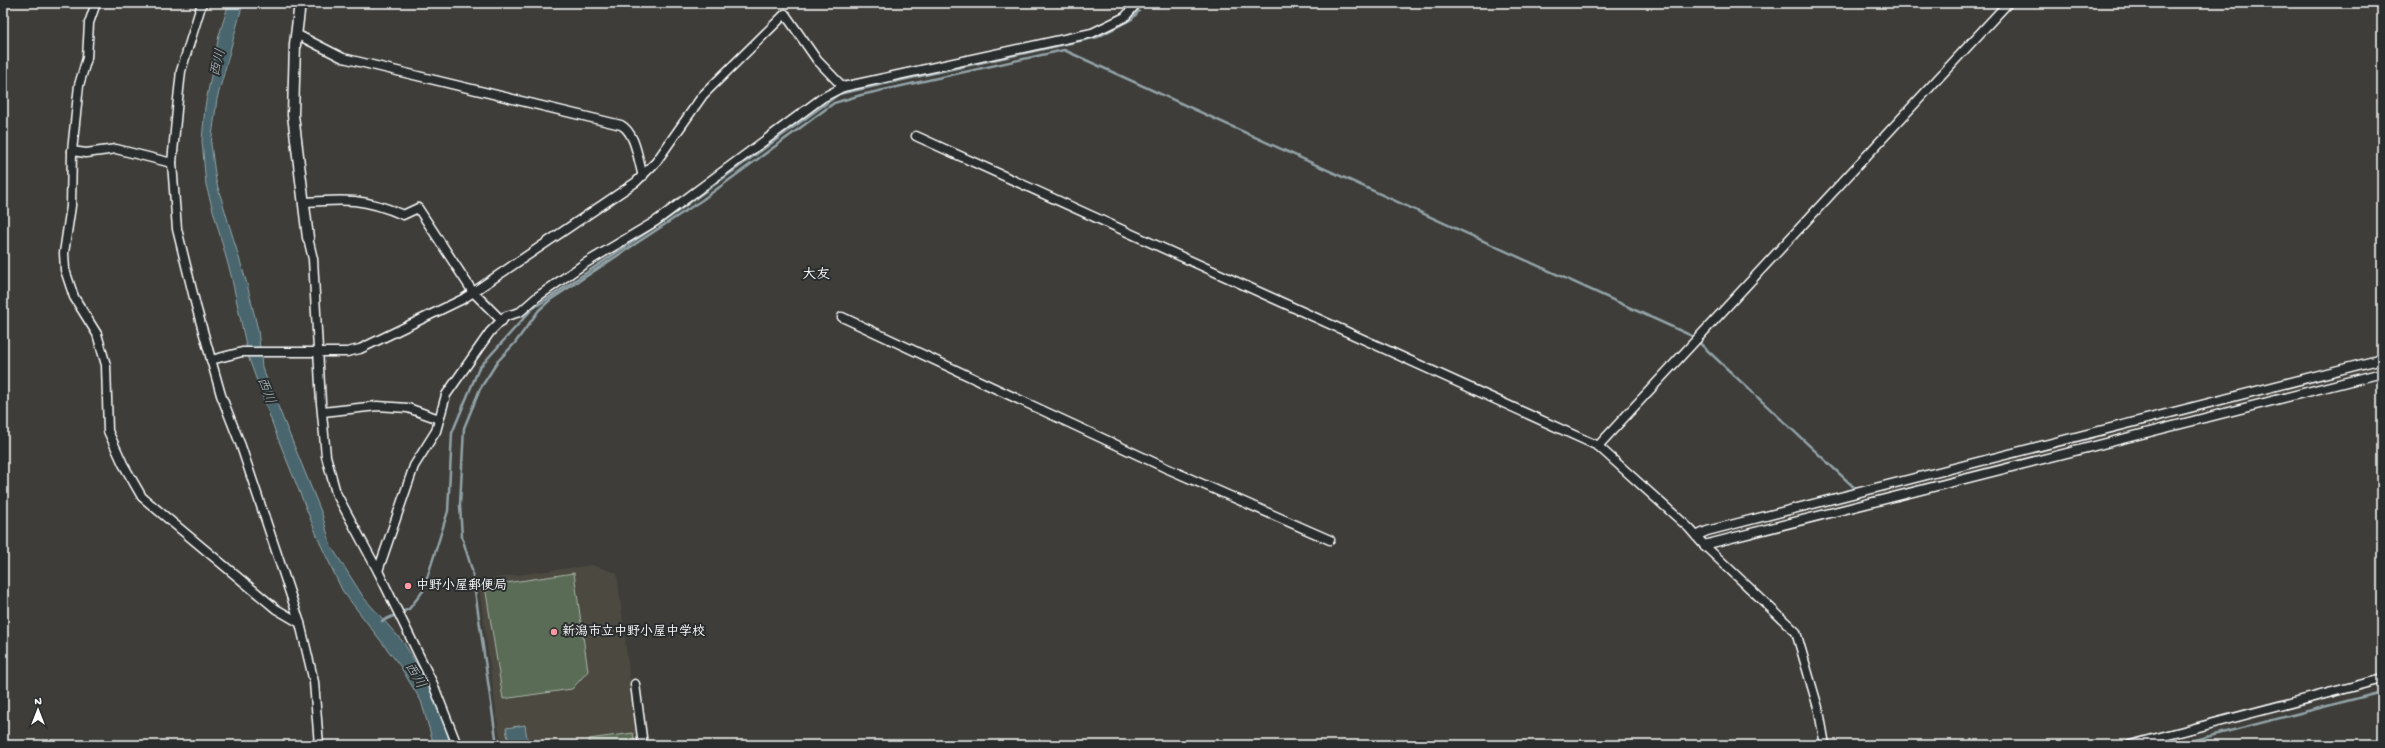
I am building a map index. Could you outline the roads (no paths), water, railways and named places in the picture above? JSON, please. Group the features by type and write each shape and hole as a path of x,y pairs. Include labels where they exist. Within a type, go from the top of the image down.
{"street":[{"path":"96,3 89,24 86,58 79,85 72,151 71,206 64,253 65,270 74,297 97,334 106,365 107,426 123,464 142,496 276,609 300,623"},
{"path":"202,3 181,71 172,163 177,229 211,360 300,623 314,682 319,745"},
{"path":"300,3 296,34 293,115 308,238 313,259 318,354 326,456 336,493 378,571 433,684 457,745"},
{"path":"378,571 414,466 436,431 446,395 490,332 506,316 520,312 537,297 584,264 656,221 822,98 843,87 1092,33 1126,17 1137,3"},
{"path":"1598,446 2008,3"},
{"path":"211,360 242,352 269,351 318,354 347,352 360,349 472,292 617,197 643,176 656,162 703,95 784,14 817,60 843,87"},
{"path":"296,34 343,58 621,125 627,128 631,135 643,176"},
{"path":"916,136 1598,446 1696,536 1796,632 1819,711 1825,745"},
{"path":"72,151 86,153 116,149 172,163"},
{"path":"304,202 344,199 378,204 403,215 418,208 472,292 502,321"},
{"path":"842,317 1166,468 1330,540"},
{"path":"1696,536 1706,531 2382,359"},
{"path":"1704,545 2382,373"},
{"path":"323,412 377,406 408,408 439,419"},
{"path":"2130,745 2382,679"},
{"path":"635,684 643,745"}],"water":[{"name":"西川","path":"229,3 243,3 217,99 211,144 216,181 247,284 258,330 262,367 322,514 331,546 364,598 404,643 426,680 445,723 450,745 434,745 421,701 400,666 342,590 320,543 277,436 249,359 231,275 206,185 202,141 205,107 219,35"},
{"path":"525,725 528,745 509,745 506,728"}],"waterway":[{"path":"382,621 409,609 423,591 448,511 452,433 479,368 532,309 670,217 839,94 1098,37 1132,19 1139,11"},
{"path":"497,745 472,570 462,537 460,505 464,428 480,389 498,361 515,343 539,310 550,300 702,200 834,103 861,95 1064,50 1692,336 1858,491"},
{"path":"2175,745 2382,692"}],"place":[{"name":"中野小屋郵便局","path":"408,586"},
{"name":"新潟市立中野小屋中学校","path":"554,632"}],"district":[{"name":"大友","path":"816,275"}]}
